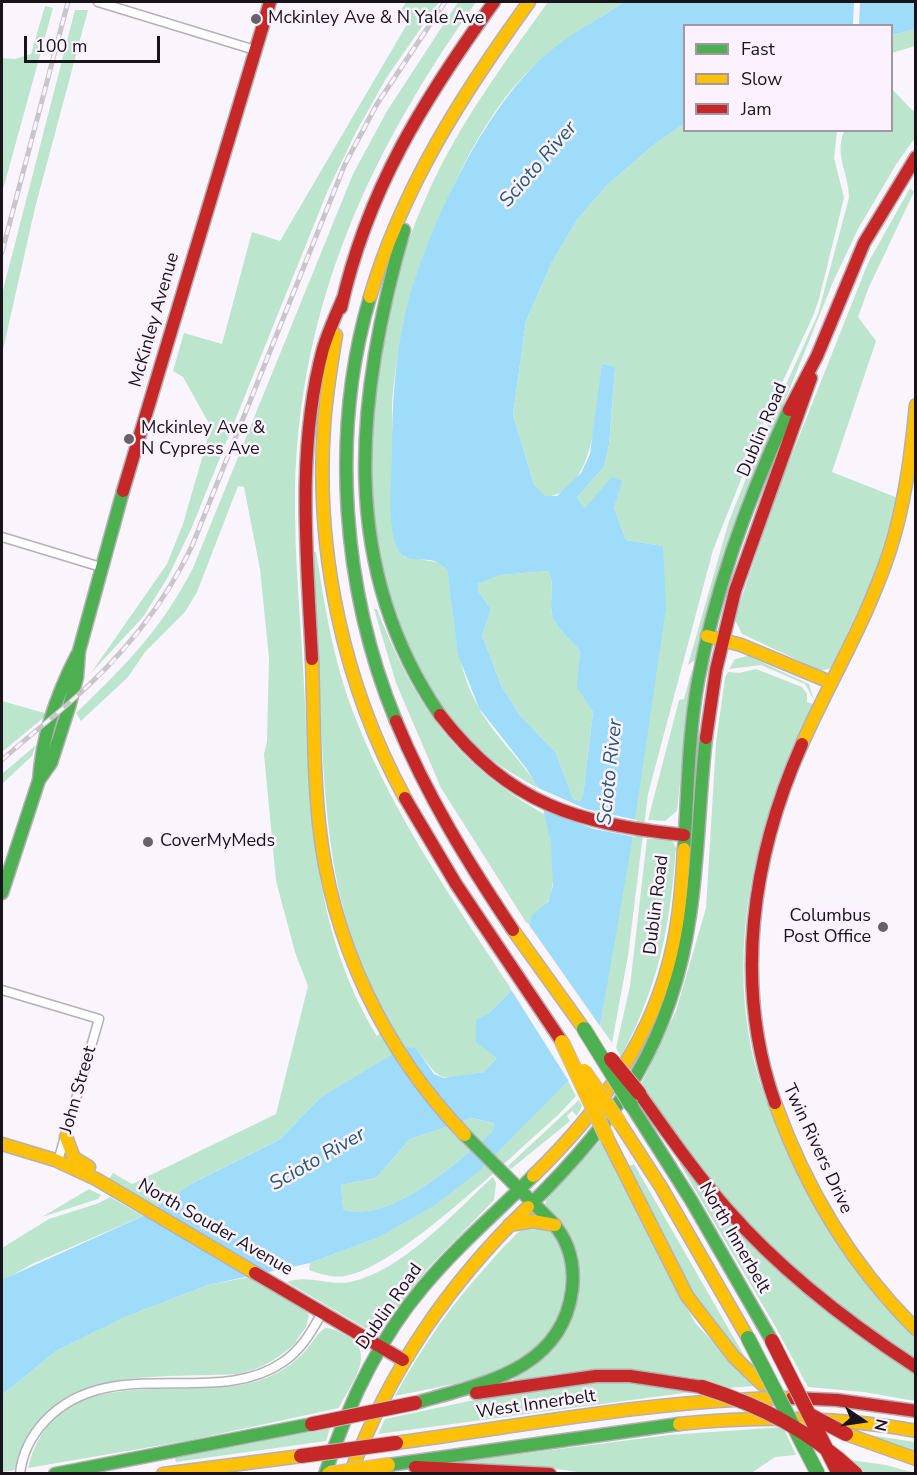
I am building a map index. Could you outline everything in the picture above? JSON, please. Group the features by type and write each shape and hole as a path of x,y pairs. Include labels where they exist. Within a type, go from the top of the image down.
{"main road":[{"name":"McKinley Avenue","path":"2,893 39,780 39,763 66,674 79,651 101,567 270,2"},
{"path":"415,1403 509,1374 529,1363 559,1333 568,1314 573,1280 566,1244 555,1225 531,1203 432,1098 404,1061 377,1017 357,975 343,932 322,847 304,507 321,355 343,298 371,210 420,110 494,2"},
{"path":"530,2 475,79 430,153 381,262 364,317 351,400 346,475 353,561 365,623 379,670 413,761 445,822 496,904 635,1099 729,1211 782,1266 852,1324 915,1367"},
{"path":"430,153 387,281 374,343 363,440 366,510 374,570 397,641 419,683 446,723 494,772 528,795 560,811 608,825 684,835 688,865 684,911 667,986 653,1021 651,1048"},
{"name":"Dublin Road","path":"325,1473 345,1418 382,1348 436,1271 564,1148 602,1102 644,1030 664,980 673,943 684,835 689,751 697,687 707,636 733,549 795,396 816,359 867,238 885,203 915,157"},
{"path":"343,298 326,403 322,475 331,577 342,638 374,730 397,784 423,830 562,1042 687,1296 734,1357 762,1384 802,1410 846,1434 915,1459"},
{"name":"Dublin Road","path":"350,1473 374,1413 403,1360 462,1277 509,1225 575,1159 614,1114 651,1048 670,1004 691,925 705,742 722,640 746,556 805,400 816,359"},
{"name":"Twin Rivers Drive","path":"915,405 907,481 890,552 865,615 830,682 797,756 766,846 752,924 750,956 752,1014 758,1050 774,1106 815,1197 831,1225 866,1276 915,1329"},
{"path":"707,636 741,645 830,682"},
{"name":"North Innerbelt","path":"562,1042 619,1122 666,1196 748,1338 818,1473"},
{"name":"North Innerbelt","path":"635,1099 772,1341 839,1473"},
{"path":"66,1137 74,1158 89,1167 96,1179"},
{"name":"North Souder Avenue","path":"2,1144 58,1161 96,1179 403,1360"},
{"path":"509,1225 533,1221 555,1225"},
{"path":"55,1473 415,1403 549,1381 596,1376 630,1376 702,1387 732,1396 784,1420 817,1440 856,1473"},
{"name":"West Innerbelt","path":"163,1473 747,1397 820,1397 875,1403 915,1411"},
{"name":"West Innerbelt","path":"329,1473 639,1427 748,1417 819,1417 872,1422 915,1431"},
{"path":"388,1466 550,1473"}],"street":[{"path":"98,2 255,50"},
{"path":"2,537 101,567"},
{"name":"John Street","path":"2,990 99,1019 58,1161"},
{"path":"20,1473 28,1445 39,1427 59,1408 83,1394 124,1385 245,1378 264,1372 282,1363 306,1342 322,1312"}],"green space":[{"path":"406,2 439,2 387,77 356,132 328,190 192,527 168,577 143,617 91,673 167,564 183,524 211,427 183,377 173,371 184,333 222,344 252,232 280,241 407,24 395,19"},
{"path":"458,2 476,2 438,58 373,173 347,232 326,293 310,356 300,422 295,491 296,544 314,833 328,917 340,958 356,997 377,1036 391,1025 372,988 345,916 326,806 312,552 316,552 341,677 370,753 426,858 512,990 488,1014 497,1058 484,1072 450,1078 443,1077 432,1069 416,1048 320,1098 279,1140 191,1184 157,1207 109,1179 113,1173 132,1184 276,1114 308,986 295,952 276,881 264,754 267,741 269,658 260,569 244,487 238,486 197,592 185,612 145,652 128,677 81,721 76,713 141,646 168,610 193,568 353,174 387,111"},
{"path":"548,2 624,2 565,41 532,68 505,98 480,136 456,180 435,228 418,277 404,326 392,412 394,465 404,557 437,562 447,569 460,658 471,692 485,718 539,789 500,766 479,749 434,693 402,630 381,560 372,487 373,412 382,338 400,268 424,202 450,149 497,74"},
{"path":"45,6 53,8 2,193 2,58 15,59 31,54"},
{"path":"75,10 88,10 35,208 2,354 2,294"},
{"path":"915,29 915,46 893,53 893,35"},
{"path":"893,90 913,111 915,109 915,138 897,163 858,229 833,282 745,499 712,593 695,660 688,665 729,521 765,431 818,314 849,198 841,157 841,140 844,132 893,132"},
{"path":"683,125 683,132 837,132 834,158 844,198 813,316 763,424 713,550 648,794 628,956 612,1043 600,1026 645,745 663,546 626,540 614,508 621,481 612,478 584,510 577,497 604,467 609,445 615,367 602,363 595,421 585,463 575,480 562,492 545,497 534,485 513,415 526,321 552,262 577,220 606,186 656,143"},
{"path":"910,188 914,192 869,287 858,317 876,341 832,472 898,498 873,579 831,668 821,671 742,634 735,620 779,487 868,263"},
{"path":"548,571 552,583 552,616 560,629 580,651 578,687 593,712 583,796 580,801 573,799 556,753 519,714 501,685 482,635 491,609 478,591 478,584 500,575"},
{"path":"374,609 377,609 406,674 441,728 486,775 546,815 553,859 553,882 548,901 535,914 529,927 441,788 396,683"},
{"path":"748,656 809,684 814,700 805,684 761,665 729,669 735,659"},
{"path":"692,669 677,811 665,821 648,820 679,700 684,699"},
{"path":"756,669 802,687 807,694 807,702 813,704 771,808 757,854 751,886 746,918 744,983 751,1047 772,1116 811,1197 849,1262 880,1301 915,1336 915,1359 823,1292 766,1241 690,1156 641,1084 676,1011 706,908 716,743 725,678 728,672 739,673"},
{"path":"2,701 48,714 2,752"},
{"path":"36,745 32,756 2,784 2,774"},
{"path":"647,839 668,839 676,848 670,905 654,980 621,1057 616,1048 630,986"},
{"path":"568,1081 576,1096 557,1116 424,1232 395,1253 368,1268 345,1276 331,1276 309,1270 310,1263 377,1238 522,1126"},
{"path":"579,1100 582,1106 577,1116 572,1111 567,1116 570,1121 511,1169 508,1166"},
{"path":"472,1118 494,1123 492,1132 443,1173 402,1199 381,1208 362,1211 343,1209 341,1185 376,1178 410,1139"},
{"path":"600,1141 674,1286 696,1324 755,1386 728,1388 689,1377 631,1370 561,1373 514,1381 513,1378 535,1365 578,1290 545,1205 546,1200"},
{"path":"682,1162 724,1213 915,1374 915,1401 864,1392 808,1387 680,1164"},
{"path":"634,1164 750,1366 699,1305 629,1166"},
{"path":"493,1177 496,1183 494,1200 428,1268 385,1324 379,1328 365,1328 287,1282 303,1279 342,1283 370,1276 389,1266 427,1238"},
{"path":"89,1189 101,1195 98,1199 42,1217"},
{"path":"110,1197 143,1216 32,1264 2,1281 2,1248 49,1219 99,1203"},
{"path":"526,1226 552,1232 560,1246 564,1262 564,1294 557,1321 543,1342 523,1358 500,1370 474,1379 395,1396 416,1359 452,1308 512,1238"},
{"path":"249,1277 309,1315 306,1327 297,1342 290,1348 262,1366 237,1374 135,1378 104,1384 74,1394 49,1411 29,1435 15,1470 2,1472 2,1395 56,1351 125,1317 208,1285"},
{"path":"325,1328 334,1329 347,1336 356,1343 360,1351 359,1370 339,1408 191,1440 28,1468 43,1433 64,1411 92,1397 124,1391 226,1387 265,1379 291,1364"},
{"path":"621,1380 691,1392 378,1434 385,1419 507,1393"},
{"path":"783,1427 796,1455 775,1457 750,1474 591,1474 544,1467 458,1462 669,1435"},
{"path":"330,1428 326,1441 176,1462 175,1458"},
{"path":"856,1433 915,1442 915,1454"},
{"path":"850,1460 886,1465 915,1473 865,1473"}],"water":[{"name":"Scioto River","path":"624,2 915,2 915,29 893,35 893,24 683,24 683,125 656,143 606,186 577,220 552,262 526,321 513,415 534,485 545,496 557,496 581,473 590,454 602,363 615,367 609,445 604,467 577,497 584,509 612,477 622,481 614,508 626,540 663,546 666,608 631,847 600,1026 586,1057 568,1081 479,1171 435,1205 377,1238 310,1263 208,1285 125,1317 56,1351 2,1395 2,1281 4,1279 143,1216 191,1184 279,1140 320,1098 405,1047 416,1048 434,1074 444,1078 484,1072 497,1058 476,1042 476,1020 488,1014 512,990 532,915 548,902 553,886 551,844 539,789 526,768 479,708 458,655 447,569 435,561 405,557 398,550 394,540 390,501 395,380 402,328 415,281 439,217 471,152 509,95 529,71 550,51","holes":["548,571 551,577 552,616 560,629 580,651 577,687 593,712 583,796 580,801 573,799 556,753 519,714 501,685 482,635 491,609 478,591 478,584 500,575","472,1118 494,1123 492,1132 461,1159 423,1187 402,1199 381,1208 362,1211 343,1209 341,1185 376,1178 410,1139"]}],"pier":[{"path":"854,2 860,2 859,24 853,24"},
{"path":"534,786 586,809 637,820 635,837 594,829 542,810"},
{"path":"527,922 602,1029 588,1059 570,1083 510,988"}],"railway":[{"path":"2,252 68,2"},
{"path":"2,760 87,687 122,651 153,612 180,569 192,546 345,164 377,104 445,2"}],"traffic: fast":[{"path":"404,230 375,354 367,416 365,478 371,539 384,599 407,658 440,715"},
{"path":"370,297 357,349 350,402 346,456 348,511 353,565 364,619 378,671 396,721"},
{"path":"684,849 692,723 705,646 747,509 789,410"},
{"path":"2,893 39,780 51,763 69,707 77,677 79,651 123,491"},
{"path":"39,780 47,731 63,685 77,655"},
{"path":"528,1207 589,1142 614,1109 636,1076 655,1040 670,1002 682,960 690,915 706,738"},
{"path":"584,1029 631,1105"},
{"path":"631,1105 691,1200 772,1341"},
{"path":"415,1403 491,1380 514,1370 535,1356 552,1339 565,1317 572,1290 573,1272 570,1254 558,1229 465,1135"},
{"path":"325,1474 343,1424 365,1376 406,1308 449,1258 533,1176"},
{"path":"748,1338 818,1474"},
{"path":"55,1474 312,1424"},
{"path":"388,1465 679,1424"}],"traffic: slow":[{"path":"370,297 383,257 417,180 458,107 529,2"},
{"path":"336,335 325,414 322,474 324,522 330,570 338,618 350,665 365,710 405,798"},
{"path":"802,744 870,602 889,553 903,498 916,405"},
{"path":"707,636 741,645 830,682"},
{"path":"312,659 317,803 325,867 335,910 366,992 386,1030 436,1102 465,1135"},
{"path":"533,1176 602,1099 621,1071 653,1011 673,945 684,849"},
{"path":"513,930 584,1029"},
{"path":"562,1042 607,1138"},
{"path":"584,1071 619,1122"},
{"path":"775,1103 801,1166 833,1224 871,1279 916,1329"},
{"path":"619,1122 661,1187 748,1338"},
{"path":"66,1137 74,1158 89,1167"},
{"path":"607,1138 687,1296 734,1357 762,1384"},
{"path":"2,1144 55,1160 96,1179 255,1273"},
{"path":"350,1474 383,1399 424,1330 472,1267 528,1207"},
{"path":"509,1225 533,1221 555,1225"},
{"path":"396,1443 643,1408 742,1399 792,1398"},
{"path":"679,1424 798,1419 856,1422 916,1431"},
{"path":"846,1434 916,1459"},
{"path":"163,1474 301,1456"},
{"path":"329,1474 388,1465"}],"traffic: jam":[{"path":"123,491 270,2"},
{"path":"341,308 352,265 382,185 401,147 444,74 494,2"},
{"path":"789,410 817,356 864,243 916,157"},
{"path":"312,659 306,542 306,464 309,425 323,349 343,298"},
{"path":"706,738 716,670 735,591 811,378"},
{"path":"440,715 466,746 492,770 519,789 548,804 610,824 684,835"},
{"path":"396,721 421,776 449,828 513,930"},
{"path":"775,1103 762,1058 754,1013 752,967 754,921 760,876 771,831 802,744"},
{"path":"405,798 456,884 562,1042"},
{"path":"611,1059 639,1093"},
{"path":"639,1093 704,1181 770,1254 840,1314 916,1367"},
{"path":"255,1273 403,1360"},
{"path":"772,1341 839,1474"},
{"path":"476,1393 596,1376 630,1376 702,1387"},
{"path":"702,1387 724,1394 784,1422 821,1445 856,1474"},
{"path":"792,1398 837,1400 916,1411"},
{"path":"312,1424 415,1403"},
{"path":"810,1415 846,1434"},
{"path":"301,1456 396,1443"},
{"path":"415,1467 550,1474"}],"place":[{"name":"Mckinley Ave & N Yale Ave","path":"256,19"},
{"name":"Mckinley Ave & N Cypress Ave","path":"129,439"},
{"name":"CoverMyMeds","path":"148,842"},
{"name":"Columbus Post Office","path":"883,927"}]}
